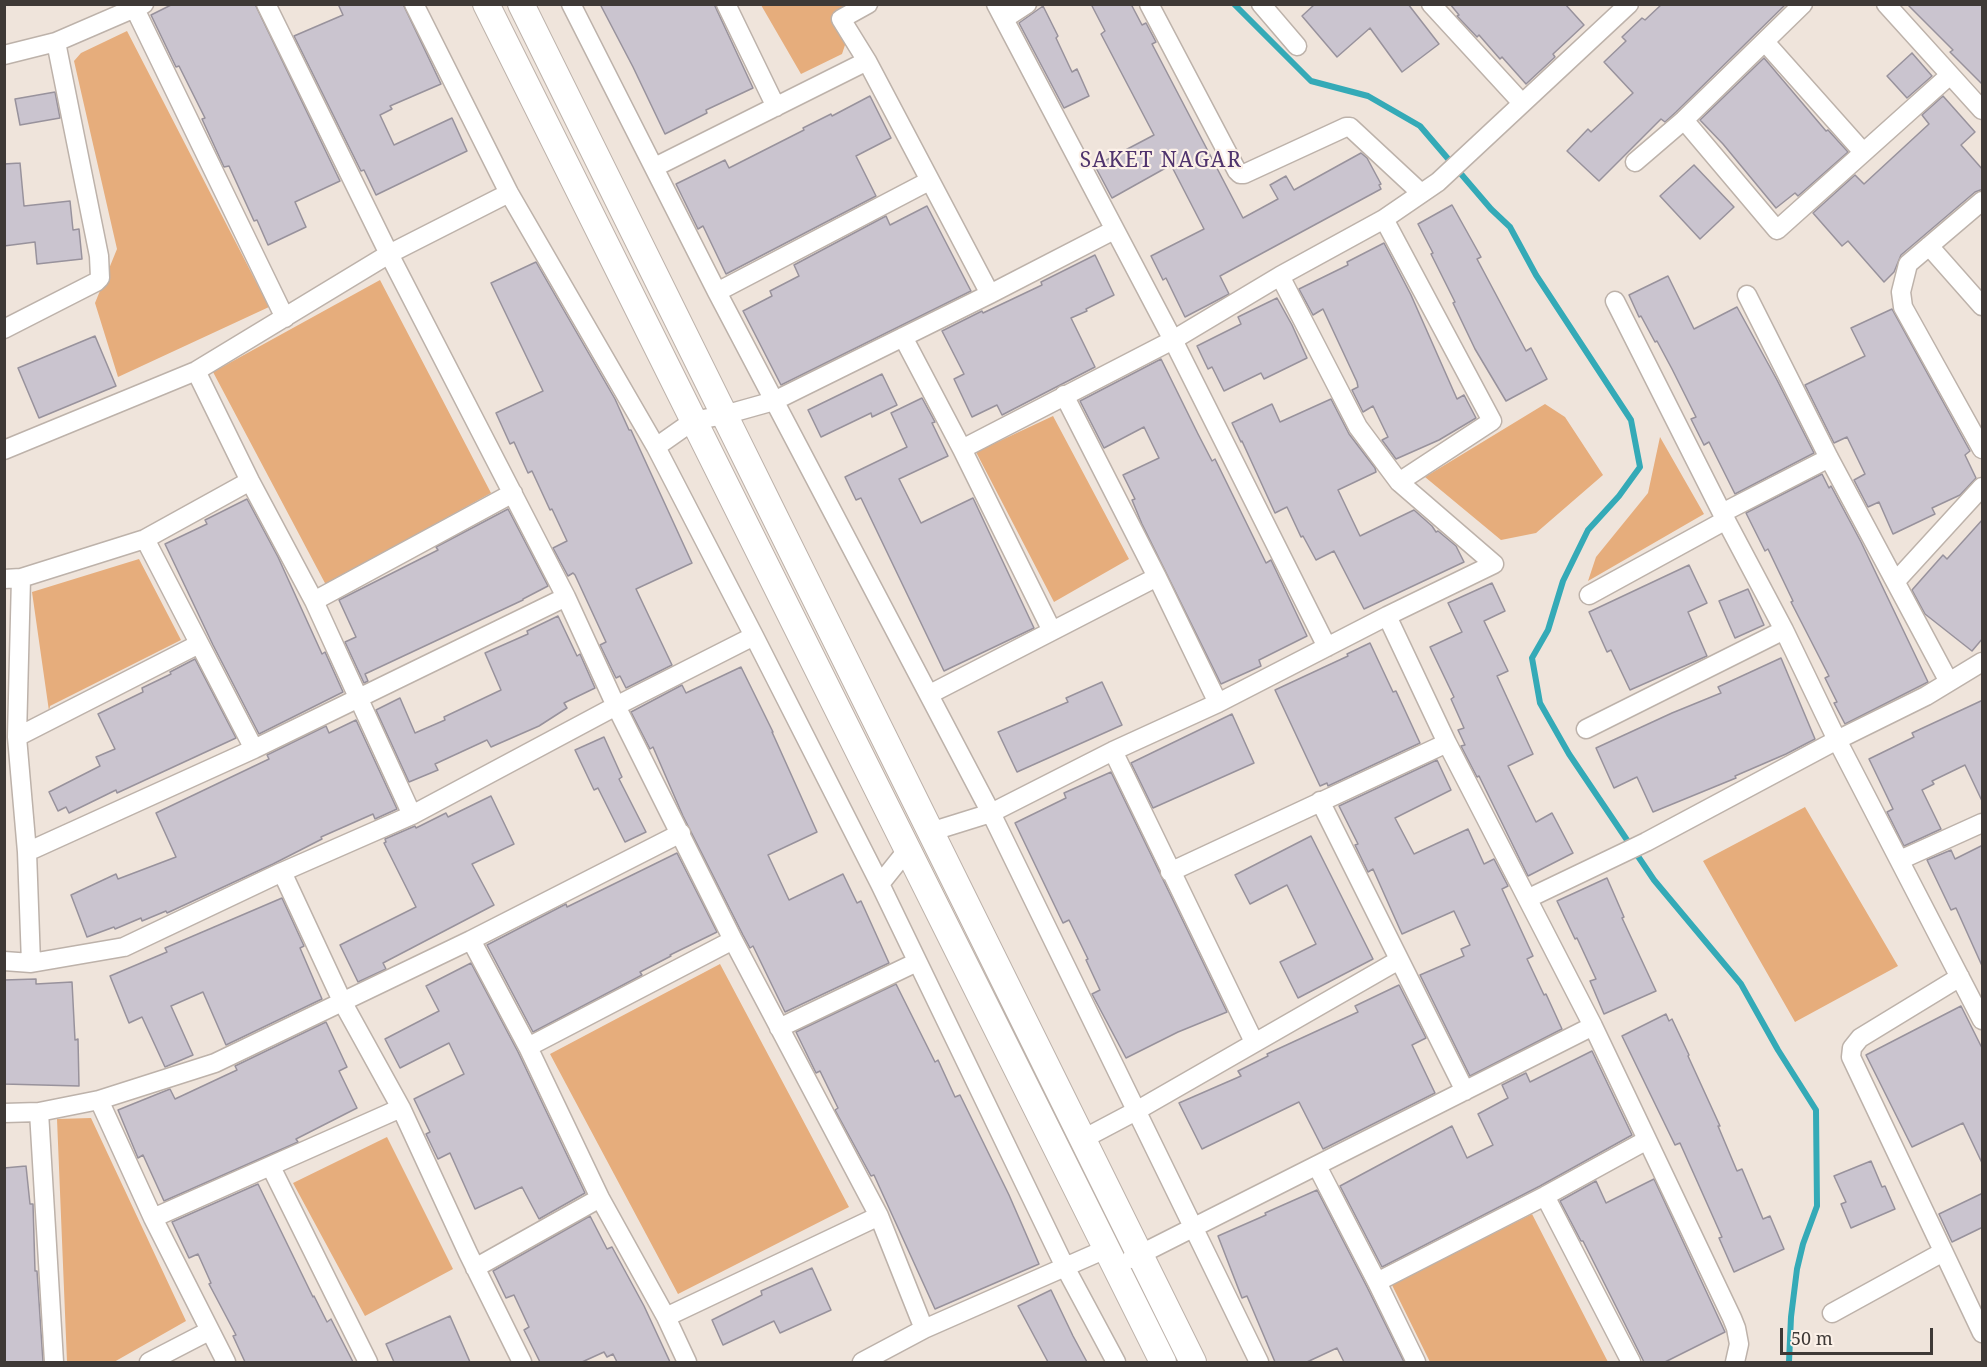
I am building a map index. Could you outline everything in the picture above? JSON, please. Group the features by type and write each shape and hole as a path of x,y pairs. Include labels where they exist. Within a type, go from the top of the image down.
{"main road":[{"path":"486,4 1163,1362"},
{"path":"521,4 1083,1139 1138,1255 1193,1362"},
{"path":"908,849 930,832"}],"street":[{"path":"266,4 389,254 566,597 616,706 733,940 879,1216 924,1329"},
{"path":"414,4 509,193 656,447 754,636 879,884 1065,1267 1116,1362"},
{"path":"571,4 717,292 991,813 1259,1362"},
{"path":"726,4 776,107"},
{"path":"868,4 841,19 867,61 990,294"},
{"path":"1027,4 1000,12 1173,340 1327,647"},
{"path":"1149,4 1240,174 1350,127 1421,193"},
{"path":"1431,4 1522,103"},
{"path":"1635,162 1684,120 1803,4"},
{"path":"1886,4 1983,110"},
{"path":"1267,6 1297,46"},
{"path":"4,55 56,42 139,7 285,318"},
{"path":"962,449 1173,340 1280,276 1384,219 1438,182 1522,103 1616,8"},
{"path":"4,329 100,278 99,256 56,42"},
{"path":"1765,42 1863,152"},
{"path":"655,167 867,61"},
{"path":"1684,120 1777,230 1950,75"},
{"path":"717,292 929,181"},
{"path":"4,450 196,371 389,254 509,193"},
{"path":"1983,201 1908,264 1902,300 1983,449"},
{"path":"1384,219 1492,422 1399,482"},
{"path":"656,447 693,421 774,401 1114,230"},
{"path":"1929,246 1983,306"},
{"path":"930,832 991,813 1113,751 1218,703 1386,616 1494,564 1399,482 1358,427 1280,276"},
{"path":"1747,295 1829,459 1949,682"},
{"path":"1615,300 1724,517 1784,630 1837,740 1983,1020"},
{"path":"903,337 962,449 1052,631"},
{"path":"196,371 250,481 314,602 412,815"},
{"path":"1064,395 1218,703"},
{"path":"1589,595 1829,459"},
{"path":"31,963 27,852 17,736 13,578 145,539 250,481"},
{"path":"1896,581 1983,487"},
{"path":"314,602 513,493"},
{"path":"145,539 254,749"},
{"path":"930,694 1157,577"},
{"path":"27,852 254,749 566,597"},
{"path":"1386,616 1447,742 1593,1026 1736,1328 1739,1344 1735,1362"},
{"path":"1586,729 1784,630"},
{"path":"4,961 31,963 124,947 282,872 412,815 616,706 754,636"},
{"path":"17,736 199,644"},
{"path":"1529,898 1646,842 1837,740 1926,696 1983,662"},
{"path":"1170,872 1447,742"},
{"path":"1113,751 1254,1042"},
{"path":"1320,801 1465,1091"},
{"path":"1900,861 1983,823"},
{"path":"4,1113 39,1112 99,1100 215,1063 471,940 681,833"},
{"path":"879,884 908,849"},
{"path":"282,872 343,1003 401,1108 475,1268 522,1362"},
{"path":"471,940 528,1047 600,1198 666,1317 687,1362"},
{"path":"528,1047 733,940"},
{"path":"1083,1139 1399,960"},
{"path":"779,1028 917,962"},
{"path":"1960,977 1860,1038 1852,1048 1851,1057 1983,1333"},
{"path":"862,1362 924,1329 1065,1267 1138,1255 1593,1026"},
{"path":"99,1100 153,1218 226,1362"},
{"path":"153,1218 401,1108"},
{"path":"39,1112 54,1362"},
{"path":"1377,1282 1545,1196 1647,1140"},
{"path":"1317,1166 1416,1362"},
{"path":"271,1167 368,1362"},
{"path":"1545,1196 1631,1362"},
{"path":"475,1268 600,1198"},
{"path":"666,1317 879,1216"},
{"path":"1832,1313 1943,1252"},
{"path":"149,1362 209,1331"}],"shaded area":[{"path":"761,5 876,5 854,18 842,54 801,74"},
{"path":"127,31 269,307 118,377 95,303 117,249 74,61 81,53"},
{"path":"380,280 491,493 326,585 213,372"},
{"path":"1545,404 1565,417 1603,475 1536,533 1501,540 1425,477"},
{"path":"1053,416 1129,559 1054,602 976,452"},
{"path":"1660,437 1704,514 1588,581 1596,557 1648,493"},
{"path":"139,559 181,640 50,706 49,711 32,592"},
{"path":"1805,807 1898,966 1795,1022 1703,861"},
{"path":"720,964 849,1207 678,1294 550,1054"},
{"path":"91,1118 186,1321 114,1362 67,1362 57,1119"},
{"path":"387,1137 453,1269 365,1316 293,1183"},
{"path":"1532,1214 1608,1362 1430,1362 1392,1285"}],"building":[{"path":"173,4 255,4 340,181 295,202 306,227 268,245 257,220 254,221 229,166 224,167 202,119 205,118 179,66 176,67 151,15"},
{"path":"338,4 403,4 441,84 390,106 392,109 380,115 394,145 452,118 467,151 376,195 364,170 361,171 294,36 343,15"},
{"path":"600,4 714,4 753,88 706,110 707,113 665,134"},
{"path":"1091,4 1131,4 1142,25 1146,23 1156,42 1152,44 1243,218 1278,199 1270,185 1286,176 1294,190 1361,153 1367,158 1381,184 1379,185 1381,189 1220,276 1229,294 1185,317 1166,278 1163,280 1151,256 1204,229 1171,165 1112,198 1095,166 1154,135 1101,34 1105,31"},
{"path":"1315,4 1408,4 1439,44 1402,72 1370,28 1337,57 1302,16"},
{"path":"1450,4 1565,4 1584,25 1526,84 1502,57 1500,59 1479,35 1477,37 1457,16 1459,15"},
{"path":"1662,4 1786,4 1676,112 1665,122 1661,119 1599,181 1567,151 1588,129 1591,132 1633,93 1604,62 1626,41 1622,37 1642,18 1645,20"},
{"path":"1907,4 1983,4 1983,85 1950,52 1953,50"},
{"path":"1043,6 1072,72 1077,69 1089,96 1064,108 1019,23"},
{"path":"1912,53 1932,76 1907,98 1887,76"},
{"path":"1764,58 1826,131 1828,130 1848,152 1798,196 1795,193 1776,208 1700,120"},
{"path":"55,92 60,118 20,125 15,99"},
{"path":"870,96 891,138 856,156 876,196 726,274 703,226 698,229 676,184 725,160 729,168 804,130 803,128"},
{"path":"1943,96 1975,132 1961,145 1983,170 1983,189 1975,192 1901,255 1894,272 1884,282 1848,241 1842,246 1813,213 1855,175 1864,184 1929,124 1922,115"},
{"path":"20,163 24,206 70,201 73,230 79,229 82,259 37,264 35,242 4,246 4,164"},
{"path":"1694,165 1734,207 1700,239 1660,196"},
{"path":"1452,205 1481,257 1477,259 1526,351 1531,348 1547,379 1506,401 1475,349 1418,224"},
{"path":"927,206 971,291 781,385 743,311 772,296 770,291 799,276 794,265 886,216 890,225"},
{"path":"1384,243 1411,295 1457,399 1464,395 1476,418 1439,440 1396,459 1382,440 1388,437 1373,406 1363,412 1352,390 1358,387 1357,382 1323,309 1313,315 1299,289 1348,265 1347,262"},
{"path":"1095,255 1114,295 1071,318 1095,367 1002,415 997,405 972,417 954,379 964,374 942,331 1042,285 1041,282"},
{"path":"536,262 615,399 692,563 636,589 672,665 626,688 620,676 616,678 600,645 606,642 575,575 573,573 568,576 553,548 567,541 552,509 550,510 532,471 528,473 514,442 510,444 496,413 543,391 491,283"},
{"path":"1668,276 1694,329 1737,307 1814,453 1735,494 1709,442 1704,445 1691,419 1696,417 1672,369 1657,341 1655,342 1641,316 1639,317 1629,295"},
{"path":"1277,298 1307,358 1264,379 1261,373 1224,391 1212,367 1208,369 1197,346 1241,324 1238,317"},
{"path":"1892,309 1970,451 1965,455 1976,478 1960,495 1932,508 1935,514 1893,534 1879,502 1868,507 1854,480 1865,474 1847,437 1834,443 1805,385 1865,356 1851,328"},
{"path":"95,336 116,386 39,418 18,368"},
{"path":"1161,359 1212,461 1215,459 1266,563 1271,560 1307,636 1259,660 1261,666 1221,684 1142,524 1132,500 1135,499 1123,475 1159,458 1144,427 1104,448 1080,401"},
{"path":"882,374 897,405 872,417 871,413 821,437 808,410"},
{"path":"922,398 935,422 932,423 948,456 899,479 921,523 973,498 1034,628 944,671 861,498 856,500 845,477 907,447 891,413"},
{"path":"1331,399 1349,434 1376,472 1338,490 1360,536 1414,510 1436,532 1438,531 1456,546 1464,562 1364,609 1334,551 1316,560 1303,536 1301,537 1287,507 1275,513 1232,423 1272,404 1280,422"},
{"path":"1822,474 1829,488 1831,486 1861,542 1928,682 1845,724 1825,678 1829,676 1791,602 1793,601 1768,549 1765,551 1746,513"},
{"path":"247,499 278,557 322,654 325,652 343,692 259,734 165,544 207,524 205,520"},
{"path":"508,509 548,586 365,674 368,681 364,683 345,642 356,637 339,600 438,550 436,547"},
{"path":"1983,519 1983,638 1972,651 1925,614 1912,590 1943,555 1947,559"},
{"path":"1689,565 1707,603 1688,612 1707,656 1630,690 1611,650 1607,652 1589,612"},
{"path":"1492,583 1505,611 1484,621 1508,671 1497,676 1533,754 1508,766 1536,822 1552,813 1573,853 1528,876 1479,776 1477,777 1461,746 1465,745 1458,730 1464,728 1451,699 1454,697 1430,647 1462,632 1448,603"},
{"path":"1748,589 1764,625 1735,638 1719,601"},
{"path":"558,616 577,656 580,654 595,688 564,703 567,708 539,726 491,747 487,740 435,764 438,770 409,782 376,710 400,698 415,733 445,720 444,717 501,690 485,653 528,634 527,631"},
{"path":"1370,643 1420,743 1328,786 1327,783 1320,786 1275,690 1348,656 1347,654"},
{"path":"1781,658 1815,739 1735,776 1736,778 1653,812 1637,777 1614,788 1596,748 1721,693 1718,687"},
{"path":"195,659 236,738 69,813 66,807 58,811 49,792 100,766 96,757 115,749 98,714 143,692 142,688"},
{"path":"741,667 773,732 817,832 768,855 789,900 843,874 857,903 861,901 889,963 785,1012 753,946 750,948 683,816 653,747 650,749 631,712 682,685 686,693"},
{"path":"1102,682 1122,725 1017,772 998,732 1068,702 1066,698"},
{"path":"1983,700 1983,803 1965,765 1932,781 1934,784 1922,790 1941,829 1904,846 1887,812 1893,809 1869,759 1914,737 1912,733"},
{"path":"1232,714 1254,763 1153,808 1131,763"},
{"path":"356,720 397,809 375,819 373,814 321,837 322,839 273,864 167,913 166,911 142,921 141,918 87,937 71,895 116,874 118,879 176,857 156,813 269,759 267,755 326,726 329,733"},
{"path":"604,737 622,777 619,779 646,832 625,842 598,788 594,790 575,750"},
{"path":"1437,760 1451,790 1395,818 1414,854 1468,829 1484,864 1494,859 1508,886 1502,889 1533,956 1527,959 1562,1029 1470,1076 1420,975 1464,956 1461,949 1470,945 1454,911 1402,934 1373,869 1368,872 1355,845 1358,844 1339,806"},
{"path":"1111,772 1227,1012 1178,1032 1126,1058 1092,994 1100,990 1086,960 1088,959 1069,920 1063,923 1015,823 1066,798 1064,793"},
{"path":"491,796 514,844 472,864 494,905 383,963 386,969 358,982 340,945 416,907 384,843 385,839 415,826 416,828 446,813 448,817"},
{"path":"1311,836 1373,959 1298,998 1280,962 1316,944 1287,885 1250,904 1235,875"},
{"path":"1983,845 1983,968 1956,908 1951,910 1927,860 1951,850 1955,859"},
{"path":"677,853 717,932 670,955 640,972 642,975 533,1032 487,945 566,904 567,907"},
{"path":"1607,878 1624,917 1622,918 1656,991 1604,1014 1590,981 1596,979 1557,901"},
{"path":"282,898 304,946 300,948 322,999 226,1045 203,992 171,1006 193,1055 165,1067 142,1017 129,1023 110,976 167,952 165,948"},
{"path":"471,963 518,1052 585,1193 539,1219 522,1187 475,1209 450,1153 438,1159 426,1134 430,1132 414,1099 464,1074 449,1043 400,1068 385,1039 439,1011 426,986"},
{"path":"36,979 36,984 72,982 75,1040 78,1039 79,1086 4,1084 4,980"},
{"path":"896,984 935,1062 938,1060 955,1097 960,1095 1009,1195 1039,1264 935,1309 874,1175 871,1176 835,1110 838,1108 820,1071 816,1073 796,1032"},
{"path":"1399,985 1426,1038 1412,1045 1435,1093 1323,1149 1299,1102 1202,1149 1179,1103 1241,1076 1238,1071 1268,1056 1267,1054 1358,1012 1355,1006"},
{"path":"1961,1006 1983,1050 1983,1165 1963,1123 1912,1147 1866,1055"},
{"path":"1666,1014 1669,1021 1672,1019 1689,1055 1737,1171 1742,1169 1763,1219 1770,1216 1784,1249 1734,1272 1719,1238 1722,1237 1680,1143 1675,1145 1622,1036"},
{"path":"326,1022 347,1067 339,1071 357,1108 296,1139 298,1142 164,1201 143,1155 138,1158 118,1110 170,1089 175,1099 237,1070 235,1066"},
{"path":"1592,1051 1632,1135 1540,1186 1382,1267 1340,1186 1452,1126 1467,1158 1493,1145 1478,1114 1508,1098 1502,1085 1526,1073 1530,1082"},
{"path":"1871,1161 1895,1209 1851,1228 1841,1204 1846,1202 1834,1176"},
{"path":"26,1166 30,1204 33,1204 35,1271 37,1271 43,1362 4,1362 4,1168"},
{"path":"1654,1179 1725,1332 1665,1362 1644,1362 1583,1241 1560,1201 1596,1181 1606,1203"},
{"path":"258,1184 313,1297 327,1322 331,1319 353,1362 245,1362 233,1336 236,1335 209,1284 211,1283 198,1254 189,1258 172,1222"},
{"path":"1317,1190 1404,1362 1344,1362 1337,1348 1307,1362 1275,1362 1247,1296 1242,1298 1218,1236"},
{"path":"1983,1193 1983,1227 1952,1242 1939,1214"},
{"path":"590,1216 607,1249 612,1247 644,1306 670,1362 617,1362 613,1354 607,1357 604,1352 582,1362 540,1362 524,1330 529,1327 514,1295 506,1298 493,1271"},
{"path":"812,1268 831,1310 780,1333 774,1321 723,1345 712,1320 762,1295 761,1291"},
{"path":"1051,1290 1087,1362 1048,1362 1018,1306"},
{"path":"450,1316 470,1362 394,1362 386,1344"}],"waterway":[{"path":"1234,4 1311,81 1368,96 1420,126 1491,209 1510,227 1536,275 1631,420 1640,467 1619,496 1588,530 1563,581 1548,630 1532,658 1540,703 1569,754 1654,880 1741,984 1778,1050 1816,1110 1817,1206 1803,1244 1797,1269 1791,1317 1789,1362"}],"district":[{"name":"SAKET NAGAR","path":"1161,161"}]}
